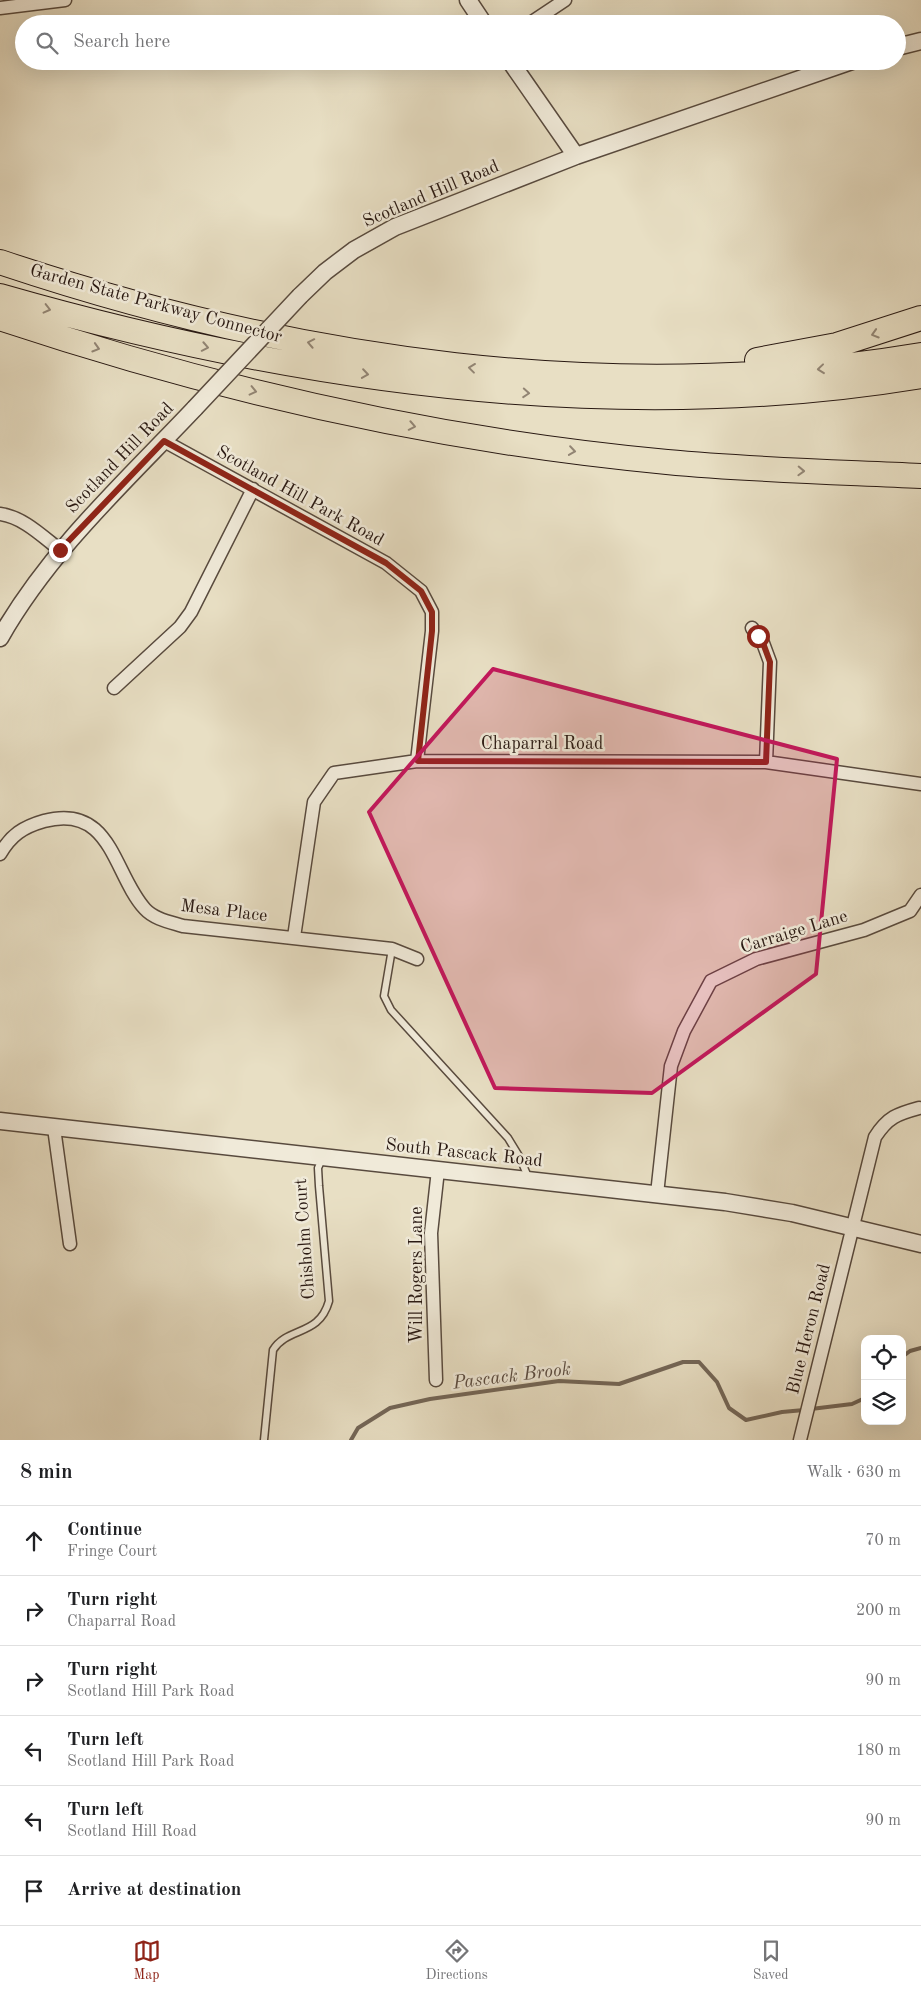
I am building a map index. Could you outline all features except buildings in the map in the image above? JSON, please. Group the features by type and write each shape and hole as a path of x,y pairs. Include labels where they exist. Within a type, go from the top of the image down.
{"highway":[{"name":"Garden State Parkway Connector","path":"0,262 152,306 270,335 394,357 520,372"},
{"path":"0,296 135,332 239,353 390,378 518,392 646,398 726,397 821,390 921,376"},
{"path":"0,318 119,355 244,389 352,414 462,435 667,462 752,469 921,476"},
{"path":"520,372 683,367 753,361 837,345 921,318"},
{"path":"520,372 640,378 734,376 819,369 921,355"}],"street":[{"path":"0,8 65,0"},
{"path":"468,0 478,15"},
{"path":"542,15 565,0"},
{"path":"906,45 921,41"},
{"path":"516,70 576,156"},
{"name":"Scotland Hill Road","path":"0,638 34,584 60,550 300,296 325,272 354,250 395,227 576,156 826,70"},
{"name":"Scotland Hill Park Road","path":"164,441 386,563 421,591 432,612 432,631 418,761"},
{"path":"114,688 180,627 191,612 253,489"},
{"path":"0,514 7,515 28,525 60,550"},
{"path":"752,628 763,643 770,662 766,762"},
{"name":"Chaparral Road","path":"294,937 314,802 334,774 418,761 766,762 921,784"},
{"name":"Mesa Place","path":"0,854 6,844 25,826 54,818 75,820 96,830 111,846 133,894 146,911 164,921 183,926 392,949 417,959"},
{"name":"Carraige Lane","path":"657,1194 671,1066 684,1031 712,981 756,959 864,930 910,911 921,895"},
{"name":"Blue Heron Road","path":"800,1440 875,1137 885,1122 900,1113 919,1108"},
{"name":"South Pascack Road","path":"0,1121 725,1202 792,1213 921,1244"},
{"path":"54,1128 70,1244"},
{"name":"Will Rogers Lane","path":"436,1380 431,1233 438,1170"}],"lane":[{"path":"392,949 384,996 391,1010 508,1138 530,1180"},
{"name":"Chisholm Court","path":"264,1440 272,1350 278,1343 308,1329 322,1318 329,1301 327,1259 318,1186 318,1168 322,1157"}],"highlighted area":[{"path":"493,669 837,759 816,974 652,1093 495,1088 369,812"}],"waterway":[{"name":"Pascack Brook","path":"906,1354 921,1348"},
{"name":"Pascack Brook","path":"351,1440 358,1428 390,1408 430,1399 559,1381 619,1384 683,1362 699,1362 717,1382 729,1408 746,1420 782,1412 804,1410"},
{"name":"Pascack Brook","path":"811,1409 852,1404 861,1400"}],"route":[{"path":"60,550 164,441 349,541 386,563 421,591 432,612 432,631 418,761 766,762 770,662 763,643 758,636"}]}
